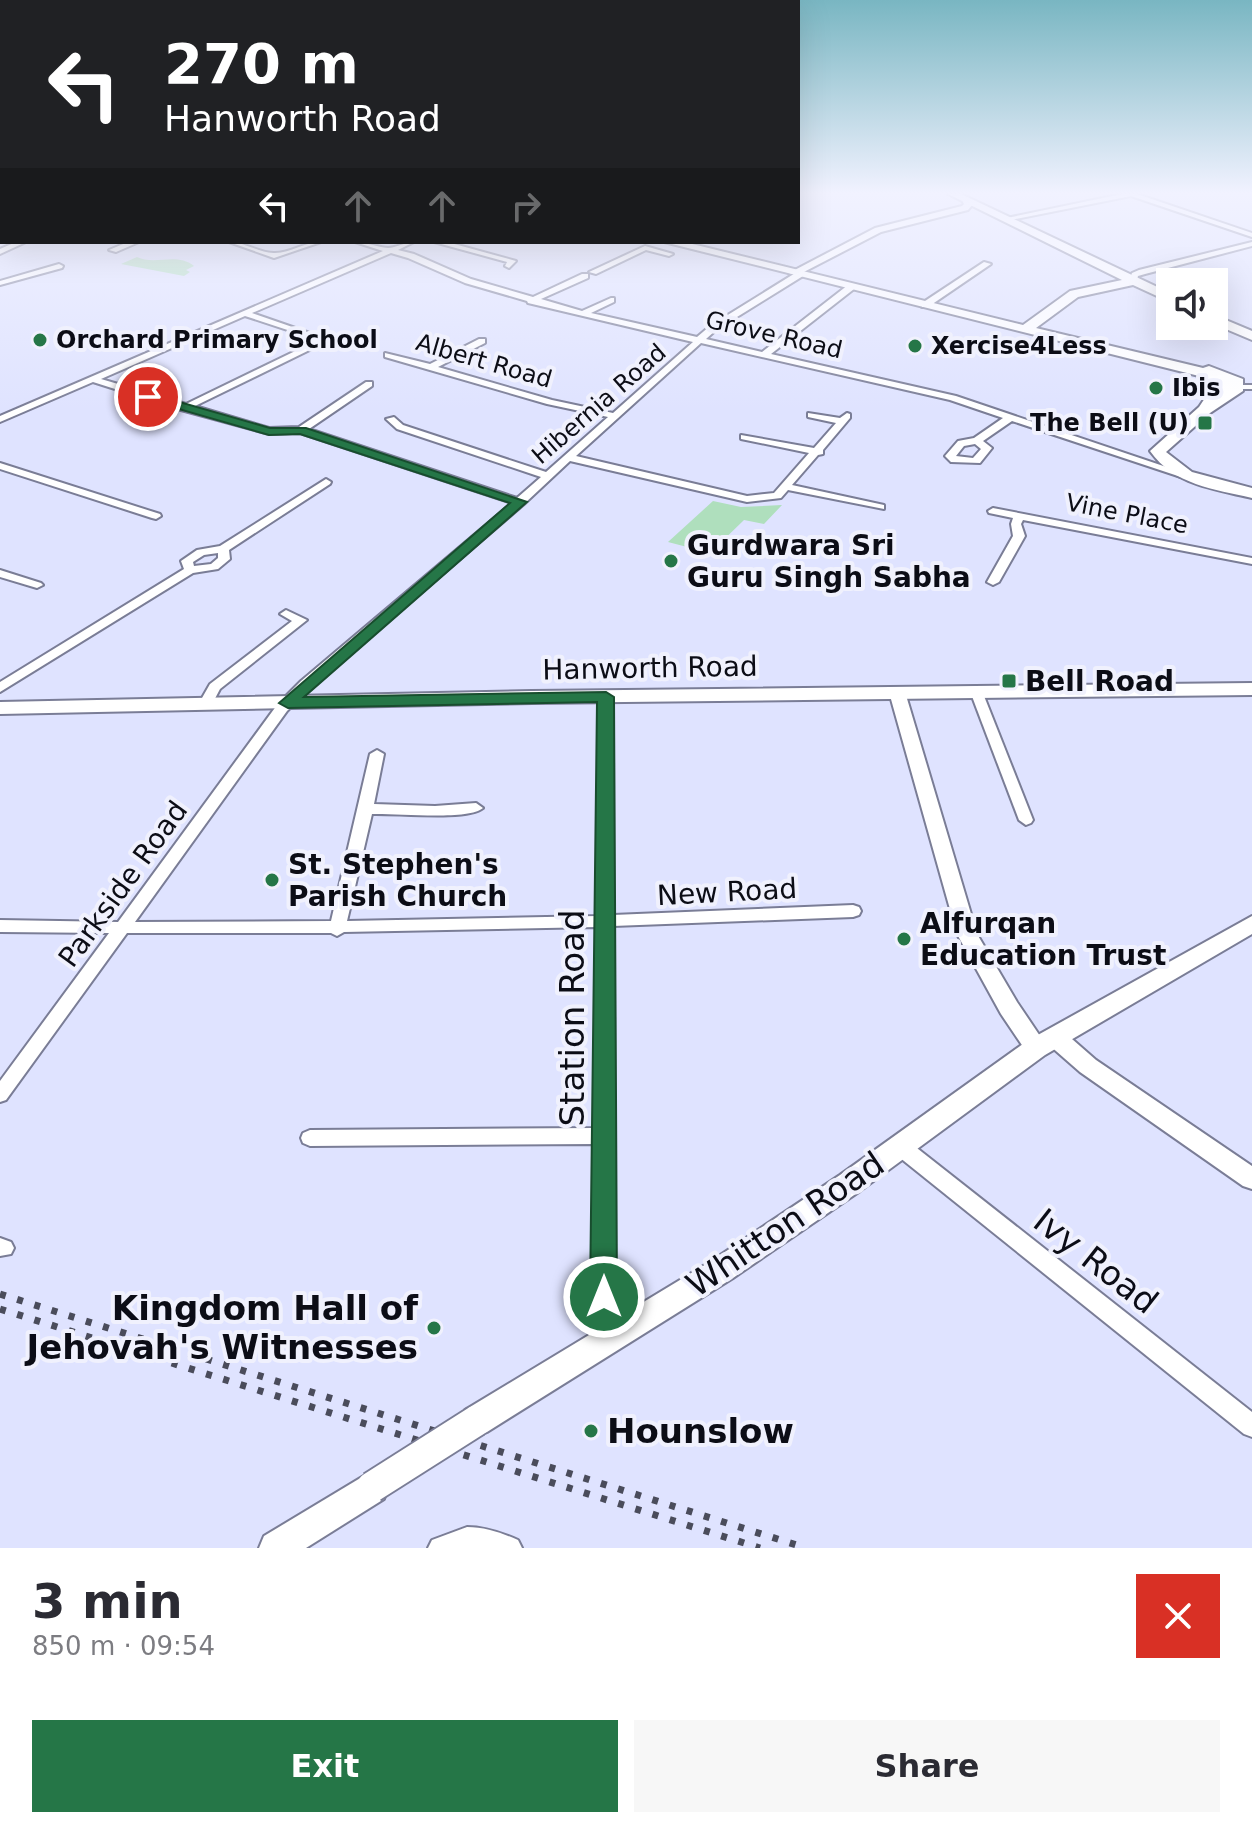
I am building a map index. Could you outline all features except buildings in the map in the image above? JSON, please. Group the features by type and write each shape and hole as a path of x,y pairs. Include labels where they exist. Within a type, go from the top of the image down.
{"main road":[{"path":"759,266 1164,362 1212,370 1238,382 1238,388 1205,410 1158,451 1162,460 1202,480 1252,491"},
{"path":"1103,266 1156,292"},
{"path":"1025,329 1074,294 1133,281"},
{"path":"1228,325 1252,336"},
{"path":"1171,438 1175,454 1183,462 1252,491"},
{"name":"Hanworth Road","path":"0,708 1252,689"},
{"name":"Whitton Road","path":"276,1548 723,1269 1046,1043 1252,924"}],"street":[{"path":"0,283 58,266"},
{"path":"0,419 352,266"},
{"name":"Grove Road","path":"435,266 531,301 953,398 1202,480"},
{"path":"531,301 606,266"},
{"path":"797,274 811,266"},
{"path":"925,305 984,266"},
{"path":"1133,281 1135,275 1166,266"},
{"name":"Hibernia Road","path":"288,703 520,502 546,475 570,458 713,328 797,274"},
{"path":"765,354 851,287"},
{"path":"583,314 611,300"},
{"path":"184,408 326,340 243,313"},
{"path":"431,367 482,341"},
{"name":"Albert Road","path":"388,355 550,402 615,416"},
{"path":"91,379 269,431 301,430 520,502"},
{"path":"301,430 369,384"},
{"path":"570,458 747,499 777,496 819,452 845,418 811,415"},
{"path":"977,441 1009,418"},
{"path":"391,419 400,427 546,475"},
{"path":"744,437 759,444 819,452"},
{"name":"Grove Road","path":"1133,459 1162,460"},
{"path":"0,466 156,516"},
{"path":"0,688 190,570 214,567 224,559 223,549 326,482"},
{"path":"788,487 858,497 880,507"},
{"name":"Vine Place","path":"993,511 1252,561"},
{"path":"993,582 1019,536 1016,524 1019,516"},
{"path":"0,573 37,585"},
{"path":"205,705 215,687 301,620 286,614"},
{"path":"976,691 1026,820"},
{"path":"897,692 967,934 1009,1008 1046,1043 1088,1066 1252,1179"},
{"name":"Station Road","path":"606,697 604,1297 612,1338"},
{"name":"Parkside Road","path":"0,1095 288,703"},
{"path":"337,930 377,754"},
{"path":"366,809 420,807 450,811 476,808"},
{"name":"New Road","path":"0,926 337,930 604,924 853,911"},
{"path":"310,1138 604,1136"},
{"name":"Ivy Road","path":"901,1147 1252,1426"},
{"path":"440,1548 455,1540 479,1536 510,1548"}],"green space":[{"path":"133,266 194,266 186,270 190,272 184,276"},
{"path":"713,501 741,507 782,505 764,524 744,520 710,553 668,542"}],"railway":[{"path":"0,1294 806,1548"},
{"path":"0,1309 760,1548"}],"place":[{"name":"Orchard Primary School","path":"40,340"},
{"name":"Xercise4Less","path":"915,346"},
{"name":"Ibis","path":"1156,388"},
{"name":"The Bell (U)","path":"1205,423"},
{"name":"Gurdwara Sri Guru Singh Sabha","path":"671,561"},
{"name":"Bell Road","path":"1009,681"},
{"name":"St. Stephen's Parish Church","path":"272,880"},
{"name":"Alfurqan Education Trust","path":"904,939"},
{"name":"Kingdom Hall of Jehovah's Witnesses","path":"434,1328"},
{"name":"Hounslow","path":"591,1431"}],"route":[{"path":"148,397 269,431 289,433 301,430 520,502 306,684 288,703 606,697 604,1297"}]}
